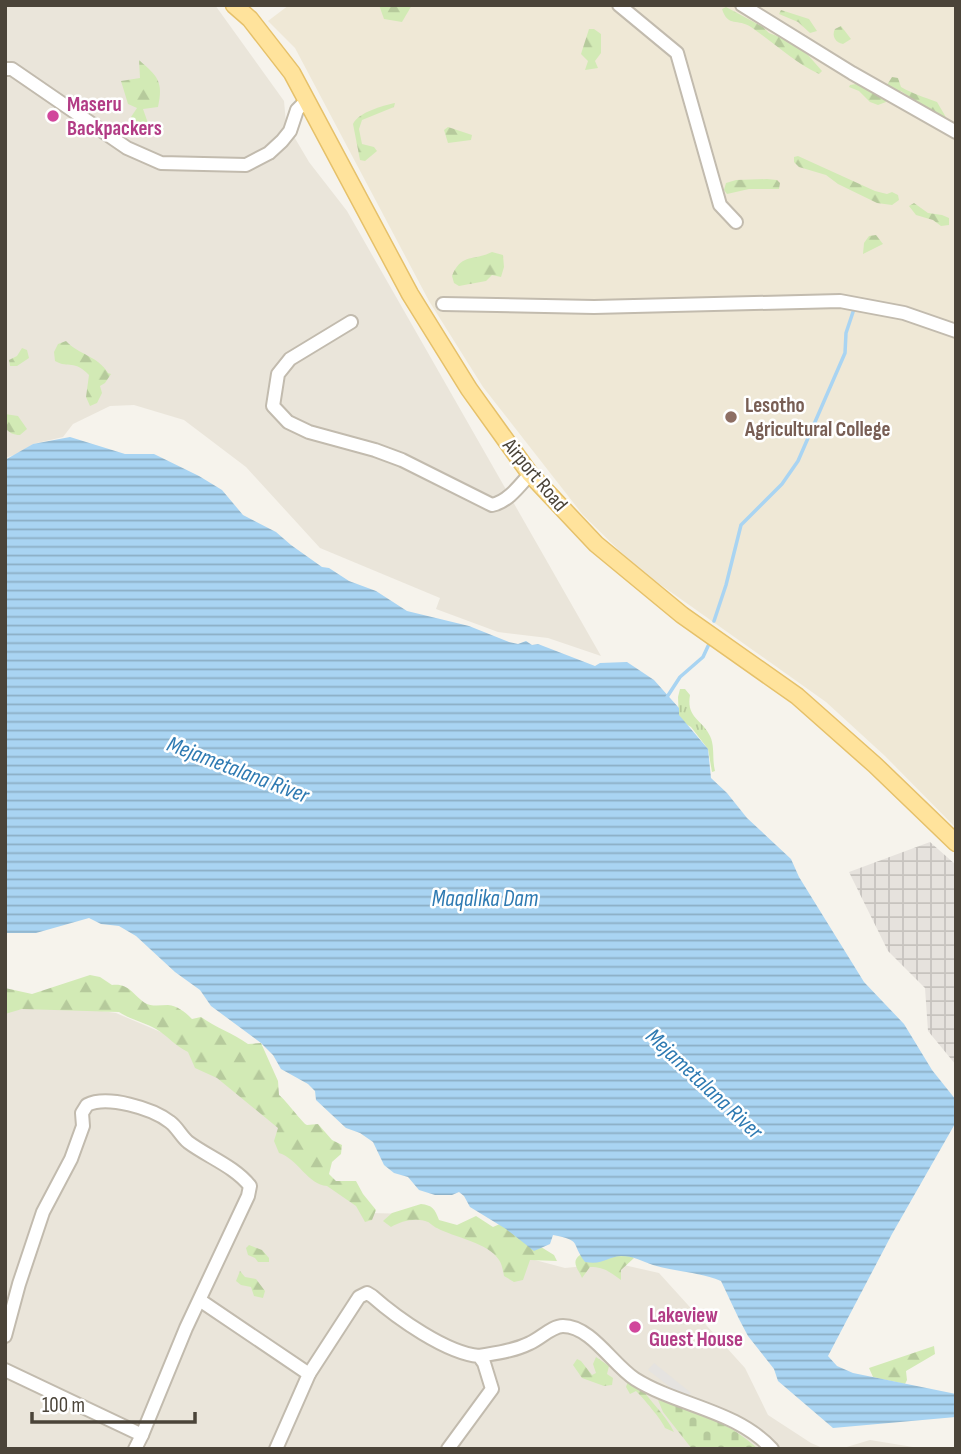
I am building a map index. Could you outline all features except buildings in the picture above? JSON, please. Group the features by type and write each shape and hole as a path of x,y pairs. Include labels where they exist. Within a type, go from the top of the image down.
{"main road":[{"name":"Airport Road","path":"234,5 250,19 292,73 410,294 468,388 530,474 596,544 682,615 797,696 875,765 956,844"}],"street":[{"path":"619,5 677,53 720,205 736,222"},
{"path":"742,5 852,73 956,132"},
{"path":"5,69 12,69 127,148 161,163 247,165 269,153 282,141 290,131 297,110 307,100"},
{"path":"443,304 594,307 840,301 904,313 956,331"},
{"path":"351,322 290,359 278,374 274,406 288,422 331,440 375,450 402,460 492,505 498,504 517,489 530,474"},
{"path":"5,1336 43,1212 71,1159 83,1126 82,1113 87,1105 101,1100 136,1106 160,1116 174,1126 186,1140 234,1171 250,1186 248,1196 186,1328 135,1449"},
{"path":"276,1449 309,1374 359,1297 367,1293 446,1347 463,1354 479,1356 507,1351 563,1326 579,1329 632,1377 646,1386 718,1414 747,1429 772,1449"},
{"path":"201,1301 309,1374"},
{"path":"452,1448 492,1389 485,1363 479,1356"},
{"path":"5,1370 142,1434"}],"shaded area":[{"path":"5,5 215,5 284,101 286,123 309,162 347,211 601,656 548,638 498,632 436,609 440,598 320,548 246,467 184,420 134,405 110,406 73,424 63,437 33,444 20,453 5,458"},
{"name":"Lesotho Agricultural College","path":"289,5 956,5 956,828 885,756 826,702 637,568 583,515 483,387 429,301 295,48 268,21"},
{"path":"930,842 956,865 956,1065 928,1031 925,988 888,951 849,872"},
{"path":"57,1005 116,1013 163,1033 196,1052 306,1144 326,1177 370,1213 413,1214 520,1256 565,1268 615,1263 659,1273 745,1368 768,1415 825,1449 5,1449 5,1011"},
{"path":"654,1363 691,1393 688,1396 674,1390 648,1370"},
{"path":"870,1440 913,1447 936,1449 840,1449"}],"green space":[{"path":"379,5 412,5 402,22 384,19"},
{"path":"726,7 769,33 790,41 822,71 819,74 801,64 746,24 727,19 722,9"},
{"path":"781,10 809,19 817,31 810,33 798,22 779,14"},
{"path":"841,26 851,39 843,44 834,37 835,29"},
{"path":"589,29 601,34 601,53 595,61 598,68 585,70 588,61 581,54"},
{"path":"139,60 155,75 160,91 158,107 143,109 149,126 138,132 131,117 137,108 128,104 121,81 140,78"},
{"path":"892,77 898,78 901,87 937,102 947,119 943,120 901,91 885,88"},
{"path":"856,84 885,98 886,102 878,105 870,102 859,91 849,87"},
{"path":"395,103 394,107 362,120 359,129 362,144 374,147 377,151 365,161 360,160 353,124 365,113"},
{"path":"448,127 472,135 471,140 448,143 444,130"},
{"path":"798,156 875,191 887,194 892,192 898,195 899,200 892,205 877,203 838,184 826,175 799,167 794,162 794,157"},
{"path":"736,180 777,180 780,183 779,189 749,189 727,194 724,190 726,183"},
{"path":"914,203 928,213 949,218 949,225 941,226 933,220 916,215 909,206"},
{"path":"876,235 883,244 863,254 864,243 869,236"},
{"path":"492,252 503,255 501,277 492,275 486,281 459,286 454,283 452,276 460,264"},
{"path":"66,341 111,374 100,386 102,393 97,403 90,406 86,397 89,375 79,367 55,361 54,352 58,344"},
{"path":"22,348 27,350 29,358 17,366 10,366 9,360 17,356"},
{"path":"5,414 18,416 27,429 20,435 10,432 5,428"},
{"path":"680,689 685,689 690,695 692,714 710,736 715,771 712,772 708,749 691,727 679,720"},
{"path":"90,975 100,977 112,985 127,988 148,1004 175,1007 192,1019 201,1017 248,1044 261,1043 278,1081 279,1095 305,1124 318,1124 332,1140 342,1145 341,1154 332,1162 329,1174 336,1181 356,1181 376,1210 372,1220 365,1222 356,1206 327,1186 314,1181 279,1153 274,1141 278,1128 217,1078 195,1068 188,1052 156,1029 119,1012 22,1009 5,1014 5,988 32,994"},
{"path":"421,1204 433,1208 439,1220 457,1225 476,1216 493,1227 502,1223 554,1255 557,1261 530,1260 523,1280 514,1282 504,1276 501,1263 494,1254 479,1245 429,1222 409,1220 391,1227 383,1221 392,1213"},
{"path":"249,1245 262,1250 269,1262 258,1262 248,1255 246,1248"},
{"path":"618,1246 634,1258 621,1270 621,1280 607,1270 595,1267 590,1267 582,1278 575,1263 580,1255 597,1259"},
{"path":"240,1271 245,1277 256,1279 265,1291 263,1298 254,1296 251,1287 236,1281"},
{"path":"934,1346 935,1354 906,1371 905,1384 873,1377 869,1368"},
{"path":"596,1357 609,1366 607,1374 613,1378 612,1385 604,1386 582,1378 573,1365 577,1359 581,1361 592,1375 596,1373 593,1364"},
{"path":"628,1381 639,1384 674,1432 665,1428 636,1391 630,1394 626,1387"},
{"path":"658,1400 711,1418 735,1431 758,1449 692,1449 663,1412"}],"water":[{"name":"Maqalika Dam","path":"70,437 125,454 154,454 199,476 222,490 243,515 276,532 322,567 376,591 407,611 469,626 509,642 518,644 526,641 532,645 538,644 595,666 600,663 627,662 654,680 679,708 679,715 708,749 711,778 747,818 791,859 799,877 864,982 904,1024 932,1070 956,1100 956,1122 892,1234 828,1356 837,1366 853,1373 956,1394 956,1417 833,1428 778,1381 774,1369 748,1336 721,1281 625,1256 585,1262 575,1243 553,1235 550,1244 534,1251 506,1229 470,1207 459,1192 452,1195 435,1195 419,1190 408,1177 394,1173 384,1165 373,1142 346,1128 316,1100 315,1091 308,1084 281,1069 273,1055 261,1043 211,1006 200,990 175,972 136,936 119,926 101,924 89,918 36,933 5,933 5,460 33,444"}],"waterway":[{"path":"714,621 741,525 782,484 798,461 845,353 846,333 854,309"},
{"path":"667,697 680,677 703,657 709,644"}],"place":[{"name":"Maseru Backpackers","path":"53,116"},
{"name":"Lesotho Agricultural College","path":"731,417"},
{"name":"Lakeview Guest House","path":"635,1327"}],"water label":[{"name":"Mejametalana River","path":"238,770"},
{"name":"Mejametalana River","path":"704,1084"}]}
